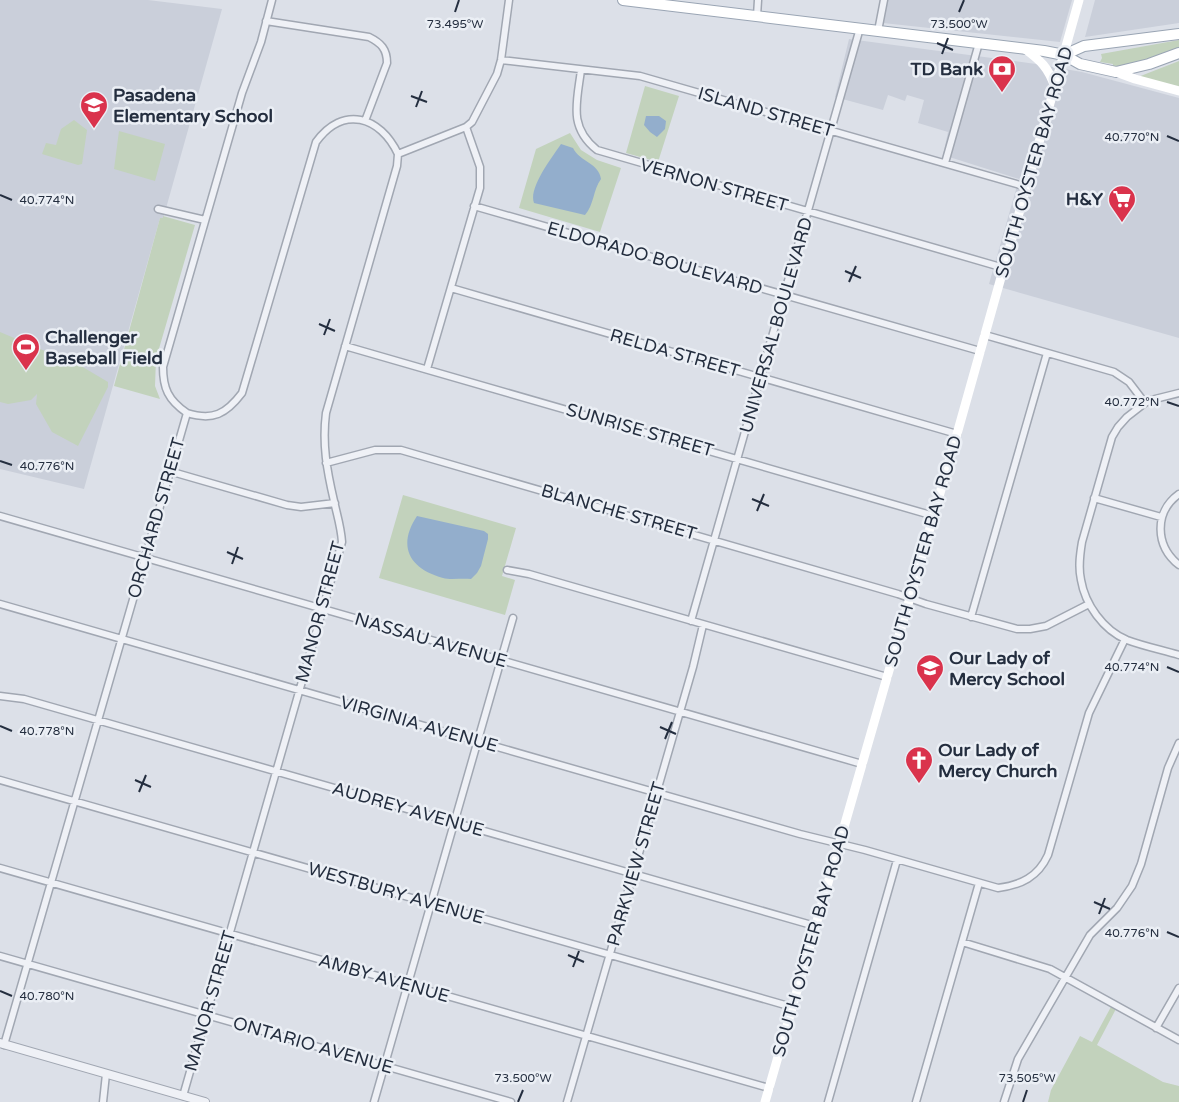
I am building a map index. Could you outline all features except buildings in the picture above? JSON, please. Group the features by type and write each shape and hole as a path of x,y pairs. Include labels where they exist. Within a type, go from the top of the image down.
{"main road":[{"path":"623,0 663,2 756,16 1064,55 1080,64 1116,72 1179,91"},
{"name":"SOUTH OYSTER BAY ROAD","path":"764,1102 986,334 1078,0"},
{"path":"1064,55 1084,46 1179,34"},
{"path":"1025,49 1050,72 1055,87"},
{"path":"1116,72 1150,64 1179,53"}],"street":[{"path":"272,0 261,42 242,93 163,366 163,379 167,394 186,413 199,416 218,414 232,405 242,393 316,142 324,131 336,123 348,119 365,121 382,130 392,142 398,154 466,127 476,115 497,74 501,60 509,0"},
{"path":"756,16 758,0"},
{"path":"878,31 884,0"},
{"path":"266,21 369,37 378,41 384,47 388,63 365,121"},
{"name":"UNIVERSAL BOULEVARD","path":"691,621 860,28"},
{"path":"945,163 979,44"},
{"name":"ISLAND STREET","path":"501,60 640,76 1027,187"},
{"name":"VERNON STREET","path":"581,70 575,111 576,120 583,138 597,150 1004,268"},
{"path":"427,369 480,188 480,168 466,127"},
{"name":"MANOR STREET","path":"183,1096 342,542 341,527 334,503 323,441 326,413 397,166 398,154"},
{"name":"ELDORADO BOULEVARD","path":"474,206 980,351"},
{"path":"158,209 205,220"},
{"name":"RELDA STREET","path":"451,288 957,434"},
{"path":"986,334 1099,367 1122,376 1135,388 1145,404"},
{"name":"SUNRISE STREET","path":"345,346 934,516"},
{"path":"971,617 1047,353"},
{"path":"1179,393 1151,400 1127,416 1112,437 1082,542 1079,560 1080,581 1089,604 1106,625 1125,639 1179,655"},
{"name":"ORCHARD STREET","path":"2,1044 28,963 186,413"},
{"name":"BLANCHE STREET","path":"326,462 375,450 401,450 1008,627 1030,629 1057,621 1089,604"},
{"path":"169,471 301,508 334,503"},
{"path":"1179,494 1173,498 1161,517 1160,528 1161,540 1168,554 1179,565"},
{"path":"1094,498 1161,517"},
{"name":"NASSAU AVENUE","path":"0,516 862,764"},
{"path":"507,570 529,574 887,677"},
{"name":"VIRGINIA AVENUE","path":"0,604 998,888 1012,886 1031,878 1044,864 1089,713 1125,639"},
{"path":"374,1102 513,618"},
{"name":"PARKVIEW STREET","path":"567,1102 693,667 703,625"},
{"name":"AUDREY AVENUE","path":"0,696 6,695 24,699 815,926"},
{"path":"1004,1102 1018,1059 1065,977 1090,935 1117,908 1132,886 1141,864 1168,768 1179,743"},
{"name":"WESTBURY AVENUE","path":"0,780 792,1007"},
{"path":"828,1102 897,860"},
{"name":"AMBY AVENUE","path":"0,868 768,1088"},
{"path":"916,1102 979,883"},
{"path":"962,942 1037,964 1065,977 1179,1040"},
{"name":"ONTARIO AVENUE","path":"0,956 511,1102"},
{"path":"1156,1028 1179,988"},
{"path":"2,1044 205,1102"},
{"path":"103,1102 106,1074"}],"shaded area":[{"path":"0,0 148,0 222,9 163,219 160,218 84,489 0,469"},
{"path":"888,0 1072,0 1060,42 883,23"},
{"path":"1095,0 1179,0 1179,23 1085,37"},
{"path":"849,39 1082,72 1179,98 1179,338 989,284 1019,179 943,155 948,132 918,123 924,100 907,95 905,101 888,95 883,110 835,97"}],"green space":[{"path":"1179,40 1179,50 1127,66 1113,66 1113,64 1100,62 1101,54"},
{"path":"1179,61 1179,89 1138,77"},
{"path":"645,86 679,96 658,162 626,153"},
{"path":"74,120 87,130 82,164 78,165 42,154 46,143 56,145 61,129"},
{"path":"119,131 165,144 155,181 114,169"},
{"path":"570,133 581,150 597,160 621,168 600,232 519,208 536,149"},
{"path":"163,216 195,225 156,359 155,386 160,399 114,386 160,218 163,218"},
{"path":"0,332 52,354 54,350 108,382 108,387 78,446 52,432 36,404 37,394 31,400 8,404 0,402"},
{"path":"403,495 516,528 502,576 515,580 505,615 379,578"},
{"path":"1112,1005 1117,1007 1097,1045 1163,1082 1179,1086 1179,1102 1048,1102 1051,1090 1080,1036 1092,1042"}],"water":[{"path":"646,116 659,116 666,121 665,129 657,137 644,125"},
{"path":"561,144 573,148 576,153 597,169 600,174 601,179 585,215 534,203 533,197 538,181"},
{"path":"417,516 484,531 488,534 481,566 471,579 443,578 422,569 415,562 407,546 411,527"}],"place":[{"name":"TD Bank","path":"1002,93"},
{"name":"Pasadena Elementary School","path":"94,129"},
{"name":"H&Y","path":"1122,223"},
{"name":"Challenger Baseball Field","path":"26,371"},
{"name":"Our Lady of Mercy School","path":"930,692"},
{"name":"Our Lady of Mercy Church","path":"919,784"}]}
